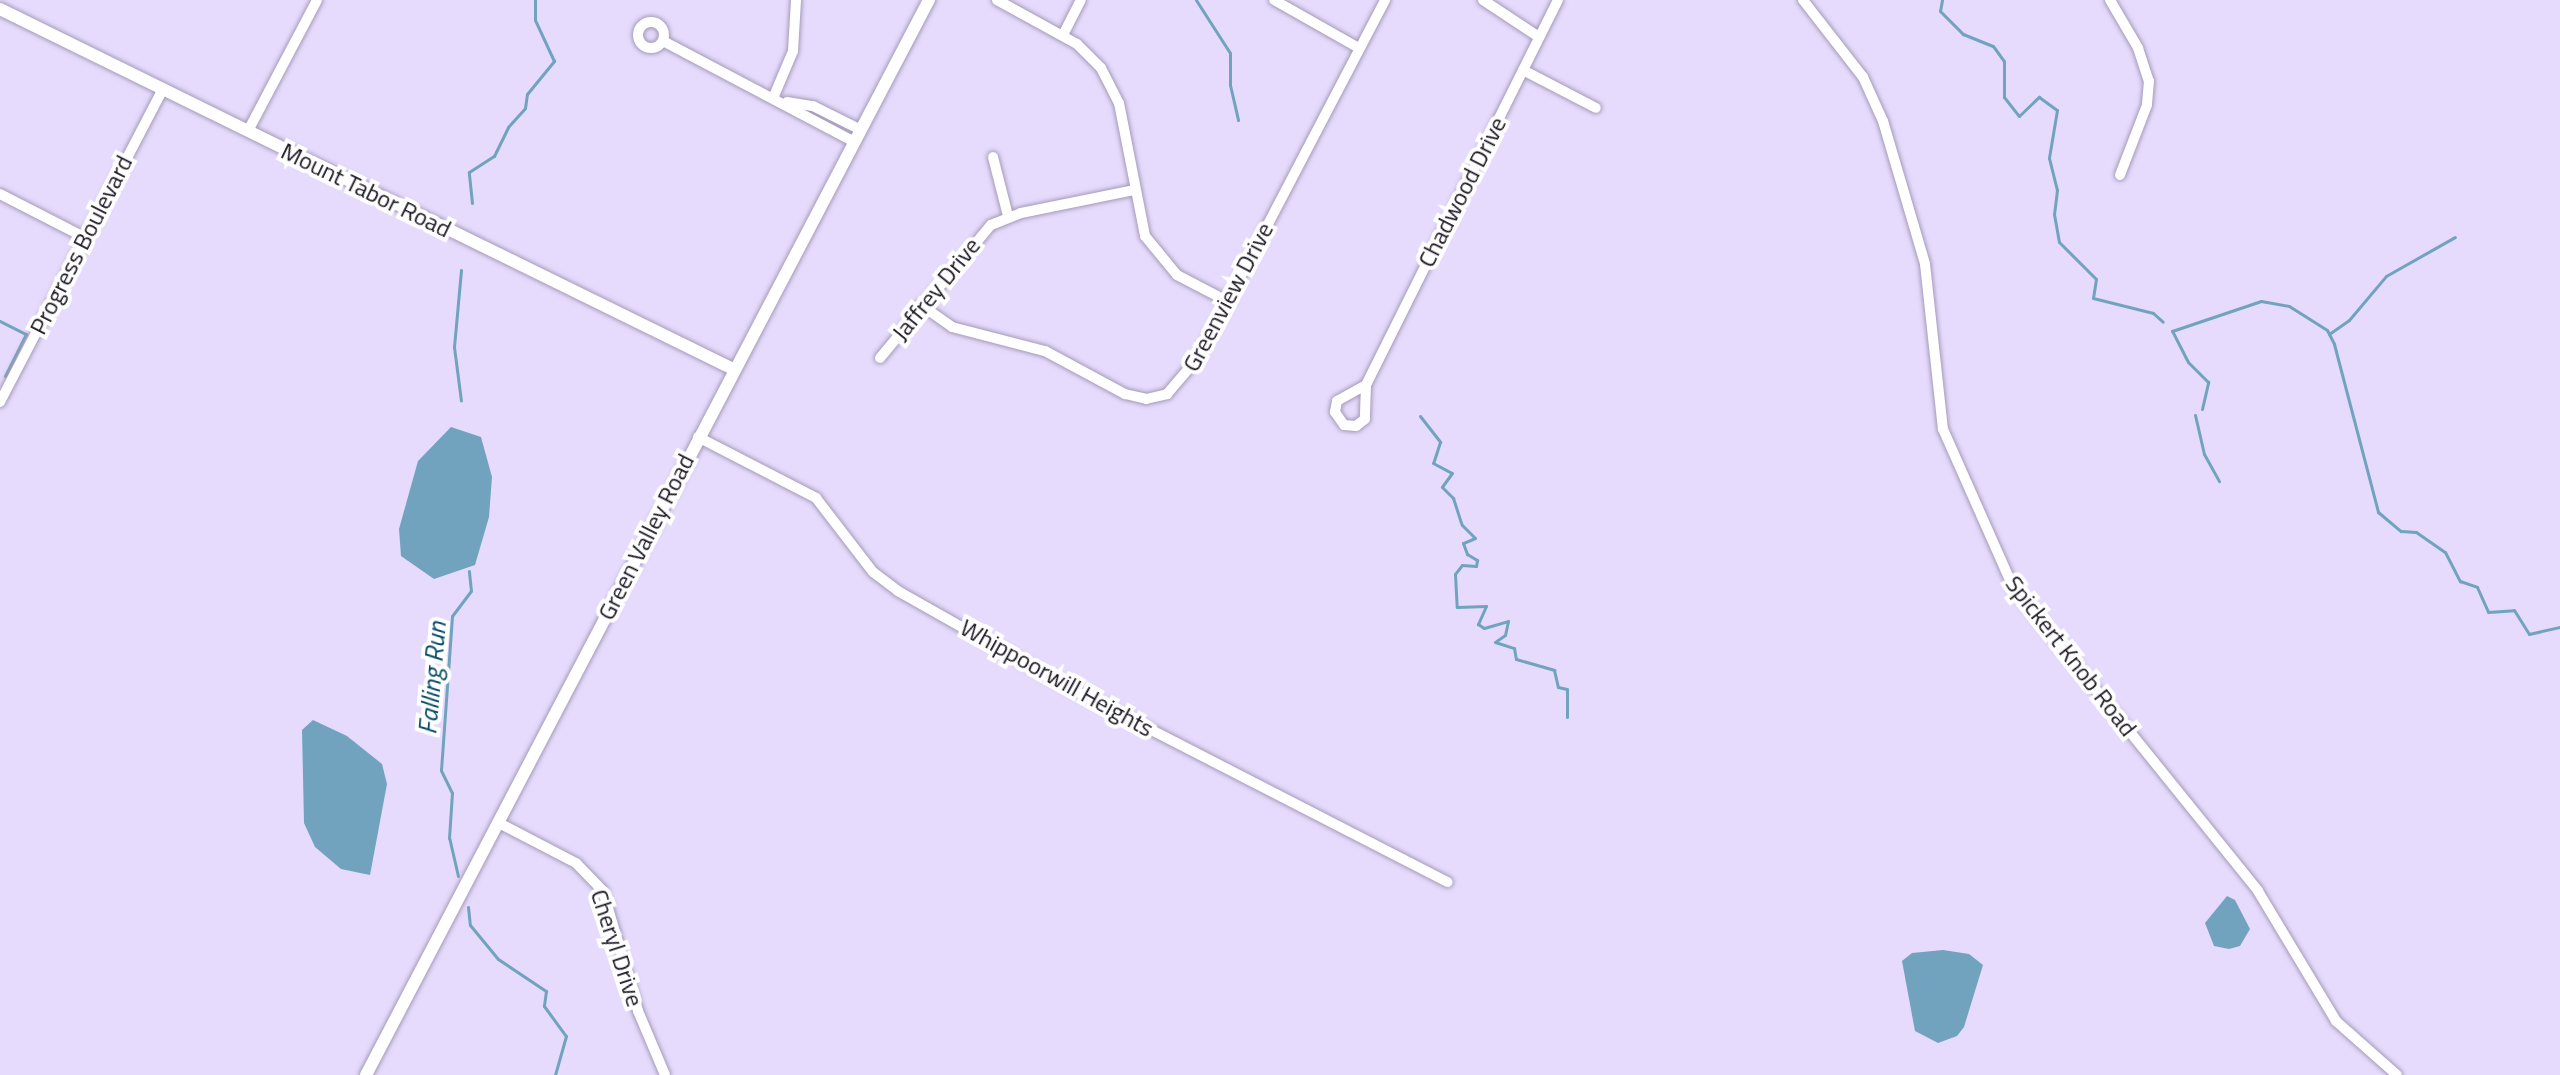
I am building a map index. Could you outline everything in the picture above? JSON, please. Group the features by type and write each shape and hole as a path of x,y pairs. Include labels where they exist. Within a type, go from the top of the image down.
{"street":[{"path":"248,131 317,0"},
{"path":"774,96 793,51 796,0"},
{"name":"Green Valley Road","path":"366,1075 733,369 929,0"},
{"path":"997,0 1063,35 1090,55 1114,90 1141,225 1156,255 1177,275 1227,301"},
{"path":"1063,35 1081,0"},
{"path":"1274,0 1359,48"},
{"name":"Greenview Drive","path":"921,305 952,327 1045,351 1125,394 1146,399 1167,394 1184,379 1385,0"},
{"path":"1483,0 1539,37"},
{"name":"Chadwood Drive","path":"1366,385 1558,0"},
{"name":"Spickert Knob Road","path":"1803,0 1863,77 1883,121 1925,264 1943,429 2013,587 2258,891 2336,1021 2397,1075"},
{"path":"2110,0 2138,48 2149,81 2147,105 2120,175"},
{"name":"Mount Tabor Road","path":"0,9 733,369"},
{"path":"663,41 785,101 813,106 856,135"},
{"path":"1523,70 1596,108"},
{"name":"Progress Boulevard","path":"0,402 163,89"},
{"path":"993,157 1008,216"},
{"name":"Jaffrey Drive","path":"880,358 971,243 1008,216 1134,190"},
{"path":"0,194 86,238"},
{"name":"Whippoorwill Heights","path":"698,437 816,498 873,572 898,591 1066,686 1448,882"},
{"name":"Cheryl Drive","path":"499,823 576,863 603,891 638,1011 665,1075"}],"water":[{"path":"451,427 481,437 492,477 489,517 475,565 434,579 401,556 399,529 418,461"},
{"path":"313,720 347,736 382,764 387,784 370,875 341,869 315,847 304,823 302,730"},
{"path":"2227,896 2235,900 2250,929 2240,946 2229,949 2214,946 2205,923"},
{"path":"1943,950 1969,954 1983,965 1964,1027 1957,1036 1938,1043 1915,1031 1902,961 1912,953"}],"waterway":[{"name":"Falling Run","path":"472,203 469,172 494,156 508,127 525,108 527,94 554,61 535,20 535,0"},
{"path":"1196,0 1230,53 1230,85 1238,120"},
{"path":"1942,0 1940,11 1963,34 1993,46 2004,61 2004,97 2019,116 2039,97 2057,110 2049,158 2057,190 2054,214 2059,242 2096,279 2093,298 2153,313 2163,322"},
{"path":"2329,334 2349,320 2386,276 2455,237"},
{"name":"Falling Run","path":"461,270 454,347 461,401"},
{"path":"2202,409 2208,382 2188,362 2172,331 2261,301 2289,306 2327,330 2334,344 2378,512 2401,531 2416,532 2445,552 2460,581 2477,587 2488,612 2514,610 2529,634 2560,627"},
{"path":"0,321 26,334 5,376"},
{"path":"2195,415 2204,454 2219,481"},
{"path":"1420,416 1440,442 1433,463 1452,473 1442,487 1453,498 1462,525 1475,538 1463,543 1467,554 1477,560 1476,566 1462,565 1455,574 1457,607 1486,606 1478,624 1484,628 1508,621 1505,635 1495,642 1514,648 1516,659 1554,670 1558,687 1567,689 1567,717"},
{"name":"Falling Run","path":"458,876 449,838 452,793 441,770 452,616 471,591 469,571"},
{"name":"Falling Run","path":"468,907 470,925 498,959 546,991 544,1006 566,1036 555,1075"}]}
